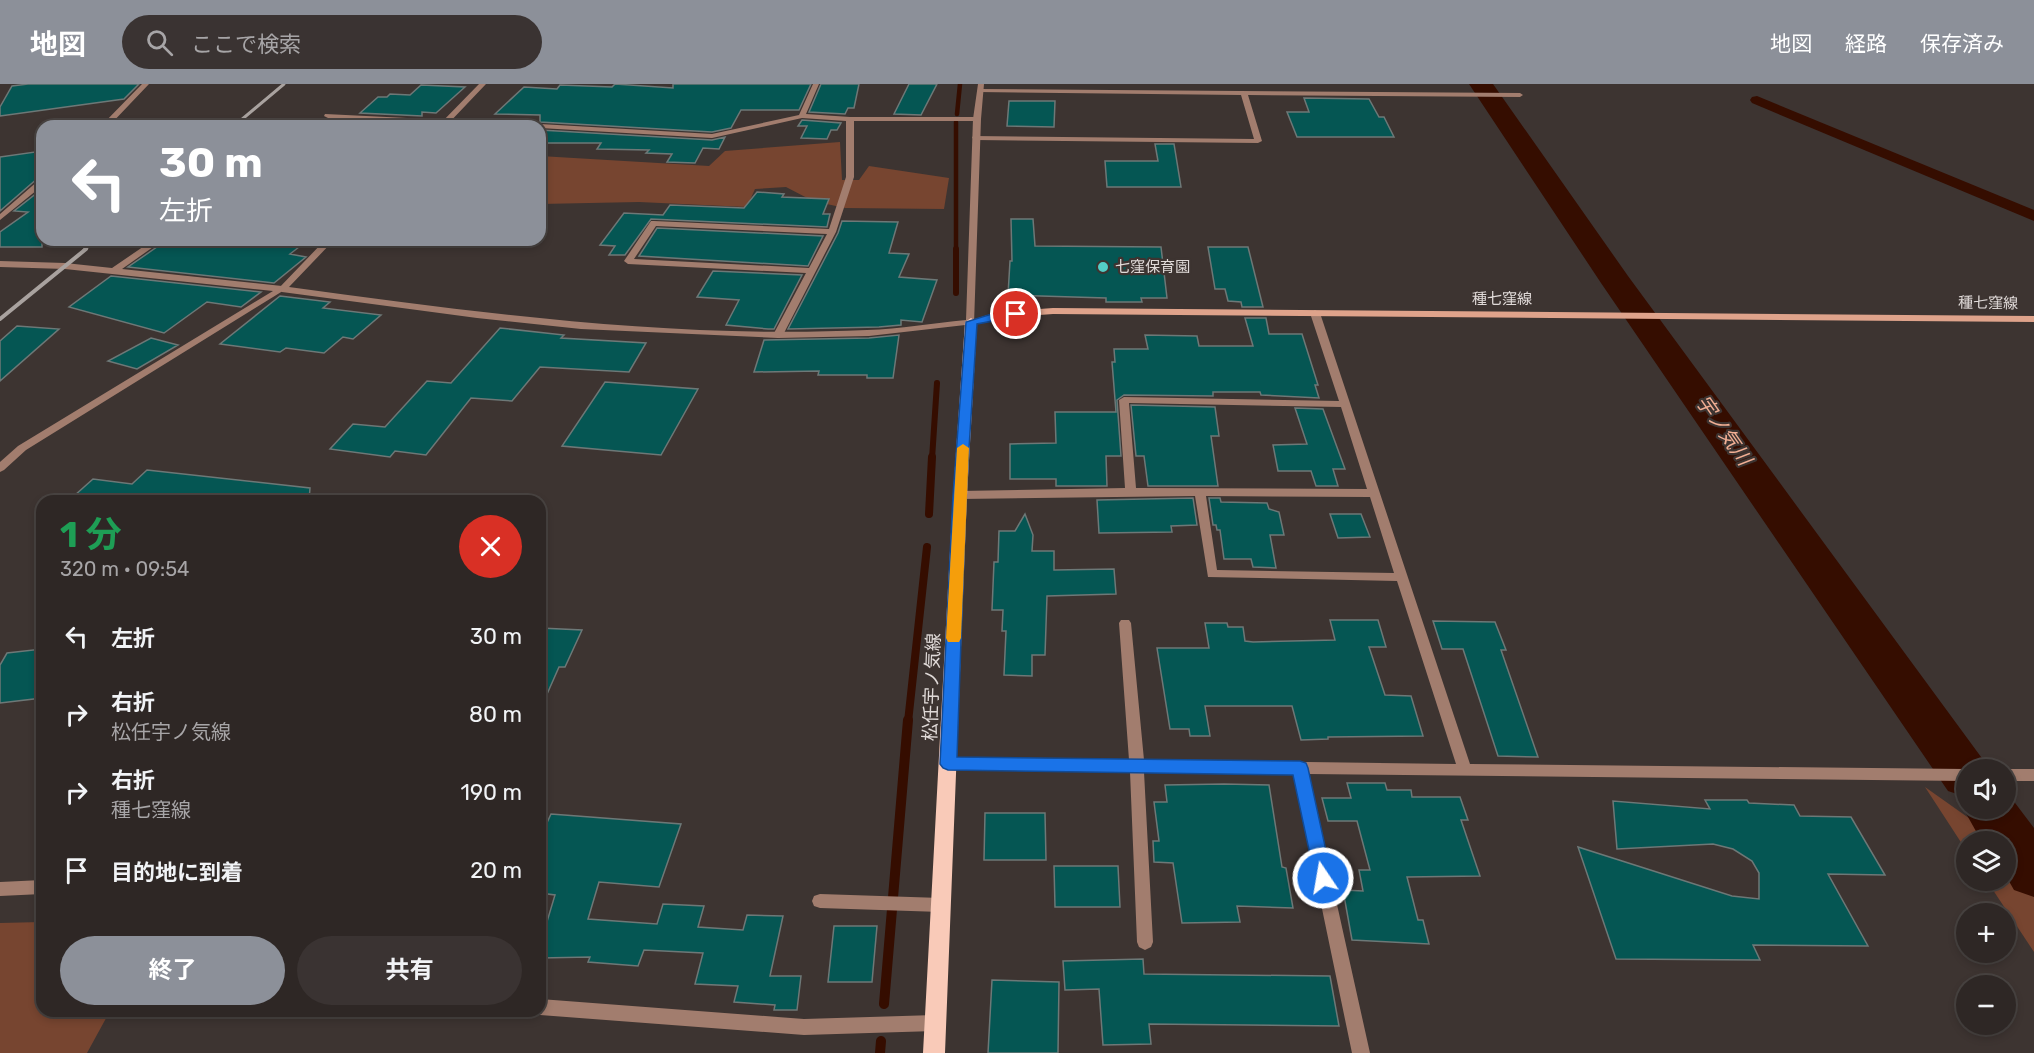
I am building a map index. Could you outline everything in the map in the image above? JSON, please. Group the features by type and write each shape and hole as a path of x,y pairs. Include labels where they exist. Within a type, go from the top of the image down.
{"main road":[{"name":"種七窪線","path":"971,322 998,315 1053,311 2034,319"},
{"name":"松任宇ノ気線","path":"934,1053 960,495 971,322"}],"street":[{"path":"111,120 146,84"},
{"path":"448,120 483,84"},
{"path":"802,116 816,84"},
{"path":"0,264 65,266 114,271 282,289 580,326 778,335 869,333 971,322 976,138 981,87 1244,94 1520,95"},
{"path":"976,138 1258,141 1244,94"},
{"path":"328,116 386,120"},
{"path":"546,126 712,136 802,116 850,119 977,119"},
{"path":"778,335 831,232 850,177 850,119"},
{"path":"0,218 36,187"},
{"path":"811,271 628,261 654,223 831,232"},
{"path":"114,271 150,246"},
{"path":"0,468 22,448 282,289 324,246"},
{"path":"1315,313 1465,770"},
{"path":"1131,492 1124,400 1345,404"},
{"path":"960,495 1131,492 1374,493"},
{"path":"1200,492 1212,574 1402,577"},
{"path":"1125,623 1137,766 1144,942"},
{"path":"948,764 1956,775"},
{"path":"1300,768 1361,1053"},
{"path":"2016,775 2034,775"},
{"path":"0,889 36,888"},
{"path":"820,901 941,905"},
{"path":"546,1007 804,1027 935,1023"}],"shaded area":[{"path":"840,142 842,180 859,180 869,166 949,178 944,209 845,208 813,201 786,187 755,189 747,207 639,202 546,204 546,156 709,166 725,151"},
{"path":"1925,787 1956,809 1956,819 1970,819 1987,831 1956,831 1956,835"},
{"path":"2016,865 2034,891 2034,952 2016,925 2016,903 2002,903 1994,891 2016,891"},
{"path":"36,922 36,1017 107,1017 87,1053 0,1053 0,923"}],"building":[{"path":"139,84 124,99 0,116 0,107 12,86"},
{"path":"615,84 673,88 673,84 811,84 799,110 741,110 731,128 712,132 546,122 546,120 540,120 540,115 495,114 524,87 557,89 560,85 612,87"},
{"path":"821,84 859,84 854,108 848,108 845,114 809,112"},
{"path":"909,84 937,84 921,115 894,114"},
{"path":"421,85 465,87 436,113 422,112 422,116 360,113 378,97 387,97 390,94 410,95"},
{"path":"1304,98 1369,99 1379,117 1384,117 1394,137 1297,137 1287,112 1309,112"},
{"path":"1009,101 1055,101 1054,127 1007,126"},
{"path":"802,120 841,123 837,130 831,130 827,139 801,138 807,126 798,126"},
{"path":"546,130 712,140 725,137 719,149 703,148 695,163 667,162 672,154 646,153 649,150 597,149 601,143 546,143"},
{"path":"1155,144 1174,144 1181,187 1107,187 1105,161 1158,161"},
{"path":"36,152 36,180 0,211 0,157"},
{"path":"757,192 784,194 782,197 829,199 823,214 830,214 827,227 651,219 625,255 609,255 615,246 600,245 624,213 663,215 670,205 744,208"},
{"path":"36,194 36,246 42,247 0,247 0,232 28,212 14,211"},
{"path":"1011,219 1033,219 1035,246 1161,247 1167,298 1141,298 1142,302 1106,302 1106,298 1008,295 1010,261 1012,261"},
{"path":"842,221 898,222 889,253 909,254 899,277 937,280 922,322 901,320 901,325 879,327 788,329"},
{"path":"657,228 823,236 808,266 639,256"},
{"path":"158,246 300,246 290,254 306,257 274,283 128,267"},
{"path":"1208,247 1248,247 1263,307 1242,307 1241,302 1228,301 1225,289 1215,289"},
{"path":"713,271 802,275 774,329 768,329 726,325 739,300 697,297"},
{"path":"111,276 261,292 241,307 207,302 164,333 69,307"},
{"path":"280,296 330,302 323,308 381,315 353,339 343,337 324,353 286,348 280,352 220,344"},
{"path":"1245,318 1266,318 1269,334 1302,334 1318,385 1315,385 1319,398 1261,395 1260,392 1213,392 1213,396 1124,395 1117,400 1121,456 1106,456 1107,486 1056,486 1056,479 1010,479 1010,444 1056,443 1055,412 1116,412 1112,362 1115,362 1114,349 1148,349 1145,335 1197,336 1199,346 1253,346"},
{"path":"17,326 59,329 0,381 0,341"},
{"path":"500,328 564,335 561,338 646,343 629,372 540,367 512,401 471,398 426,455 395,451 390,457 330,449 353,424 385,427 427,381 451,383"},
{"path":"899,335 893,378 867,378 867,375 818,375 819,371 754,372 764,340 869,338"},
{"path":"151,338 178,345 137,369 108,361"},
{"path":"605,382 698,389 661,455 562,446"},
{"path":"1131,405 1215,407 1219,436 1211,436 1218,486 1148,486 1144,456 1136,456"},
{"path":"1295,408 1323,409 1345,469 1333,469 1338,486 1316,486 1311,471 1278,471 1273,445 1307,444"},
{"path":"147,470 310,488 309,495 75,495 93,479 132,484"},
{"path":"1193,498 1197,525 1171,526 1172,532 1099,533 1097,500"},
{"path":"1209,498 1220,498 1221,502 1267,503 1269,509 1279,512 1284,535 1270,535 1276,568 1253,567 1251,559 1224,559 1220,530 1213,525"},
{"path":"1025,514 1033,535 1032,551 1054,551 1054,570 1114,569 1116,594 1047,596 1045,655 1032,655 1032,676 1004,675 1006,631 1002,631 1003,610 992,610 994,562 998,562 999,531 1015,531"},
{"path":"1330,514 1361,514 1370,537 1338,538"},
{"path":"1330,620 1378,620 1386,647 1369,647 1385,695 1411,696 1423,736 1328,737 1328,739 1301,740 1292,706 1205,706 1210,736 1190,736 1189,729 1170,729 1157,648 1209,648 1205,623 1227,623 1228,627 1243,627 1245,641 1335,640"},
{"path":"1433,621 1495,622 1506,650 1501,650 1538,757 1498,756 1463,649 1442,649"},
{"path":"546,628 582,630 565,667 559,667 546,696"},
{"path":"36,650 36,699 0,703 0,665 7,653"},
{"path":"1347,783 1385,783 1387,790 1411,790 1412,797 1460,797 1468,820 1461,820 1480,876 1407,877 1418,920 1423,920 1429,944 1352,940 1343,890 1363,891 1359,870 1370,870 1357,821 1328,821 1322,798 1351,798"},
{"path":"1165,785 1269,785 1282,867 1286,868 1293,908 1237,906 1240,922 1182,923 1173,863 1154,862 1153,841 1159,841 1154,802 1167,802"},
{"path":"1705,800 1747,800 1749,803 1794,805 1800,816 1851,817 1885,875 1828,874 1868,946 1753,945 1760,960 1616,959 1578,847 1732,896 1759,899 1759,873 1752,861 1733,849 1713,844 1617,849 1613,801 1710,809"},
{"path":"985,813 1045,813 1046,860 984,860"},
{"path":"551,814 681,824 659,887 599,882 588,919 657,924 663,904 704,906 698,927 743,930 747,915 783,916 770,976 801,976 797,1010 774,1010 775,1005 734,1002 738,986 695,984 703,953 644,950 638,966 588,962 590,957 546,958 546,925 555,895 546,894 546,825"},
{"path":"1054,866 1118,866 1120,907 1055,907"},
{"path":"834,926 877,926 872,982 828,982"},
{"path":"1143,959 1144,974 1330,976 1339,1026 1149,1024 1151,1044 1103,1045 1099,989 1065,990 1063,961"},
{"path":"992,980 1059,982 1058,1053 988,1053"}],"waterway":[{"path":"957,114 960,84"},
{"name":"宇ノ気川","path":"1481,84 1617,283 1956,762"},
{"path":"1757,100 2034,216"},
{"path":"956,122 956,293"},
{"path":"932,459 937,383"},
{"path":"929,514 932,457"},
{"path":"908,722 927,547"},
{"path":"884,1004 908,720"},
{"name":"宇ノ気川","path":"1997,819 2034,872"},
{"path":"880,1053 881,1041"}],"railway":[{"path":"241,120 284,84"},
{"path":"84,250 89,246"},
{"path":"0,319 86,249"}],"slow traffic":[{"path":"953,638 963,448"}],"place":[{"name":"七窪保育園","path":"1103,267"}],"route":[{"path":"1016,314 998,315 971,322 960,495 948,764 1300,768 1323,878"}]}
